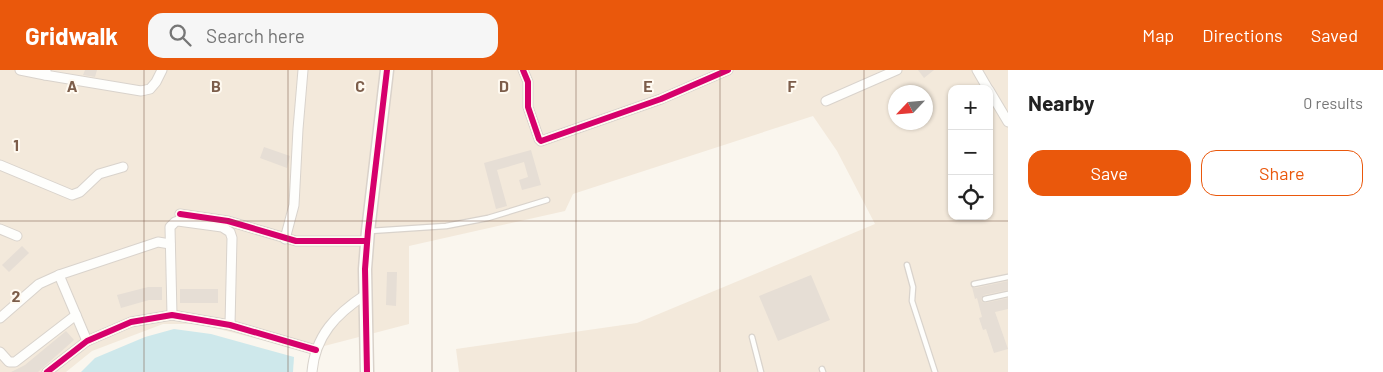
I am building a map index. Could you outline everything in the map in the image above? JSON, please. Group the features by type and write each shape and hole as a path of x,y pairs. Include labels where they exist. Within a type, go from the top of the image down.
{"street":[{"path":"20,70 46,72 141,91 150,89 162,70"},
{"path":"285,239 294,205 303,70"},
{"path":"367,372 364,296 367,236 388,70"},
{"path":"523,70 528,82 528,107 541,141 661,99 728,70"},
{"path":"826,101 897,70"},
{"path":"977,70 986,85"},
{"path":"993,105 1008,122"},
{"path":"0,165 72,195 80,192 99,174 123,166"},
{"path":"180,214 228,221 296,241 367,236"},
{"path":"172,315 170,228 178,221 222,227 230,232 232,238 230,326"},
{"path":"0,229 16,236"},
{"path":"0,318 39,284 59,275 158,242 170,244"},
{"path":"59,275 87,340"},
{"path":"312,372 316,350 325,333 338,315 364,296"},
{"path":"0,352 9,362 15,362 76,315"},
{"path":"47,372 87,340 131,322 172,315 230,326 316,350"}],"lane":[{"path":"367,236 446,226 488,218 547,200"},
{"path":"907,264 913,287 912,301 936,372"},
{"path":"974,284 1008,276"},
{"path":"985,299 1008,294"},
{"path":"752,337 761,372"}],"shaded area":[{"path":"0,70 1008,70 1008,372 459,372 456,349 637,323 875,224 837,151 813,116 573,194 565,211 409,246 409,324 305,351 199,324 163,324 92,351 66,372 0,372"}],"water":[{"path":"174,329 211,334 294,357 293,372 81,372 95,358 145,337"}],"building":[{"path":"85,70 97,70 95,77 83,75"},
{"path":"918,70 934,70 924,78"},
{"path":"264,147 290,156 287,168 260,158"},
{"path":"531,150 541,185 522,190 519,180 528,177 524,162 497,170 507,206 496,209 484,163"},
{"path":"22,246 29,253 9,272 2,265"},
{"path":"387,272 397,272 396,306 386,305"},
{"path":"811,275 830,320 778,341 759,296"},
{"path":"1008,281 1008,290 984,295 981,298 982,302 985,303 1008,298 1008,309 995,312 1008,349 994,353 986,329 983,330 979,318 982,317 972,287"},
{"path":"148,287 162,287 162,300 149,300 121,308 117,295"},
{"path":"180,289 218,289 218,303 180,303"},
{"path":"66,331 74,340 38,372 11,372 25,365"}],"cycle path":[{"path":"367,372 365,269 387,70"},
{"path":"523,70 528,82 528,107 541,141 661,99 728,70"},
{"path":"180,214 228,221 296,241 367,241"},
{"path":"47,372 87,341 131,322 172,315 230,325 316,350"}]}
